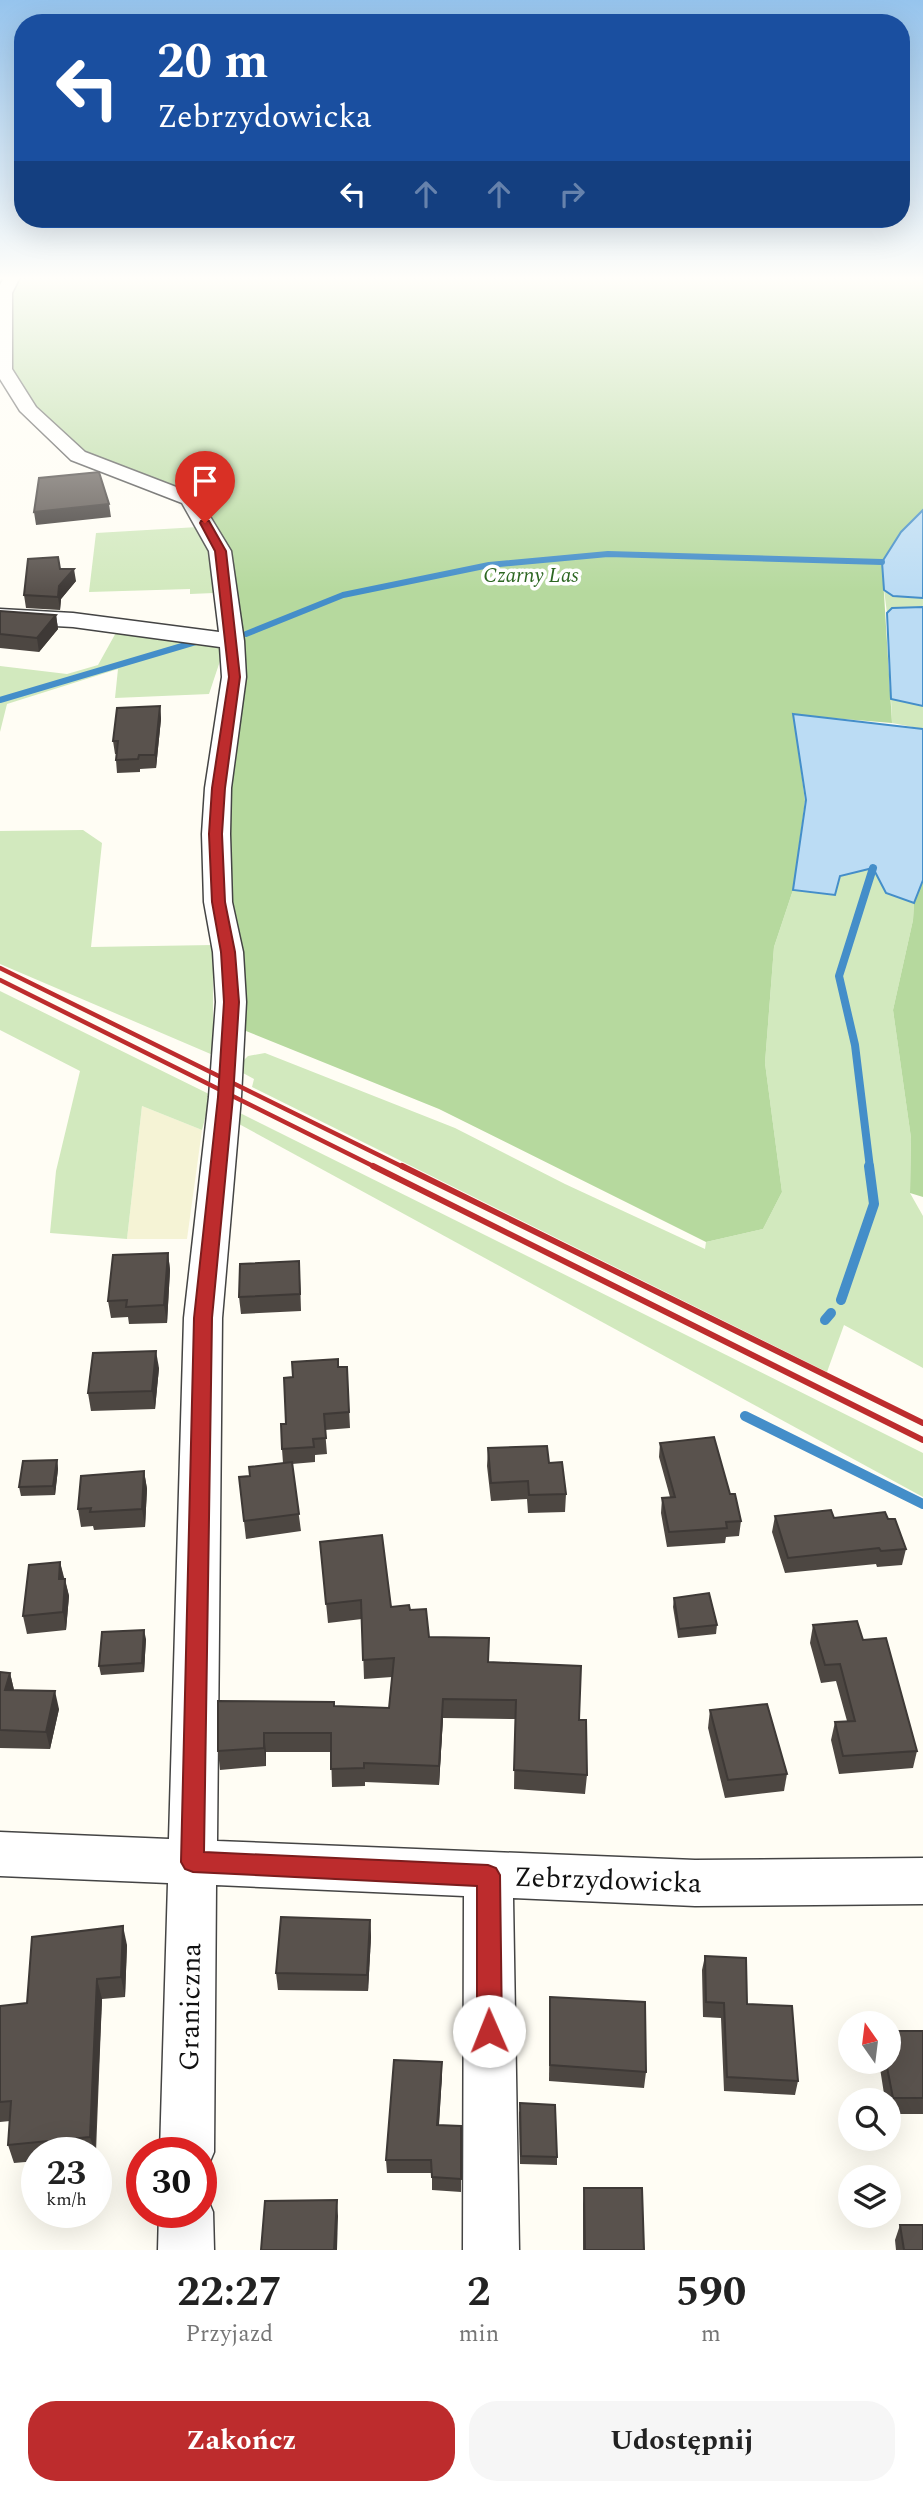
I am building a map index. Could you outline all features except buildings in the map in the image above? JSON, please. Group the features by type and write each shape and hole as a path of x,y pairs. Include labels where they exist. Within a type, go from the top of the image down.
{"street":[{"name":"Graniczna","path":"11,382 29,411 78,456 190,499 220,551 232,641 234,677 218,788 216,834 218,902 228,952 231,1002 226,1097 203,1318 187,2137"},
{"path":"0,616 72,620 232,641"},
{"name":"Zebrzydowicka","path":"0,1854 708,1883 923,1881"},
{"path":"488,1875 491,2250"},
{"path":"186,2228 186,2250"}],"shaded area":[{"path":"142,1106 202,1130 187,1239 127,1239"}],"green space":[{"name":"Czarny Las","path":"19,382 923,382 923,510 901,532 882,562 892,723 794,715 805,801 793,890 774,947 765,1063 782,1192 763,1229 706,1242 439,1109 241,1029 225,786 244,661 193,498 79,453 38,414"},
{"path":"198,527 211,559 214,593 190,594 190,589 89,592 96,533"},
{"path":"884,590 894,596 923,598 923,607 892,608 887,613"},
{"path":"118,629 216,644 223,652 209,694 115,698 118,669 7,704 0,732 0,666 67,674 98,665"},
{"path":"891,699 923,706 923,729 892,723"},
{"path":"83,830 102,843 91,947 213,945 213,1055 0,964 0,831"},
{"path":"873,868 886,893 914,903 913,920 893,1010 911,1138 910,1193 923,1216 923,1368 844,1325 827,1372 252,1087 254,1079 243,1073 244,1060 248,1056 265,1053 455,1128 565,1184 705,1249 706,1242 763,1229 782,1192 765,1063 774,947 793,890 835,895 840,876"},
{"path":"923,880 923,1197 910,1193 911,1138 893,1010 913,920 914,903"},
{"path":"0,991 211,1095 202,1130 142,1106 127,1239 50,1233 56,1171 80,1071 0,1030"},
{"path":"240,1113 923,1453 923,1497 239,1124"}],"water":[{"path":"923,510 923,598 893,596 884,590 882,562 901,532"},
{"path":"923,607 923,706 891,699 887,613 892,608"},
{"path":"793,714 923,729 923,880 914,903 886,893 873,868 840,876 835,895 793,890 806,800"}],"waterway":[{"path":"246,634 343,595 489,565 608,554 882,562"},
{"path":"0,700 199,641"},
{"path":"870,1168 855,1045 839,976 873,868"},
{"path":"841,1300 874,1204 869,1166"},
{"path":"825,1320 831,1313"},
{"path":"745,1416 923,1504"}],"railway":[{"path":"0,968 405,1168"},
{"path":"0,980 377,1168"},
{"path":"373,1166 923,1440"},
{"path":"402,1166 923,1423"}],"route":[{"path":"205,523 220,551 234,677 218,788 216,834 218,902 228,952 231,1002 226,1097 203,1318 193,1862 488,1875 489,2031"}]}
